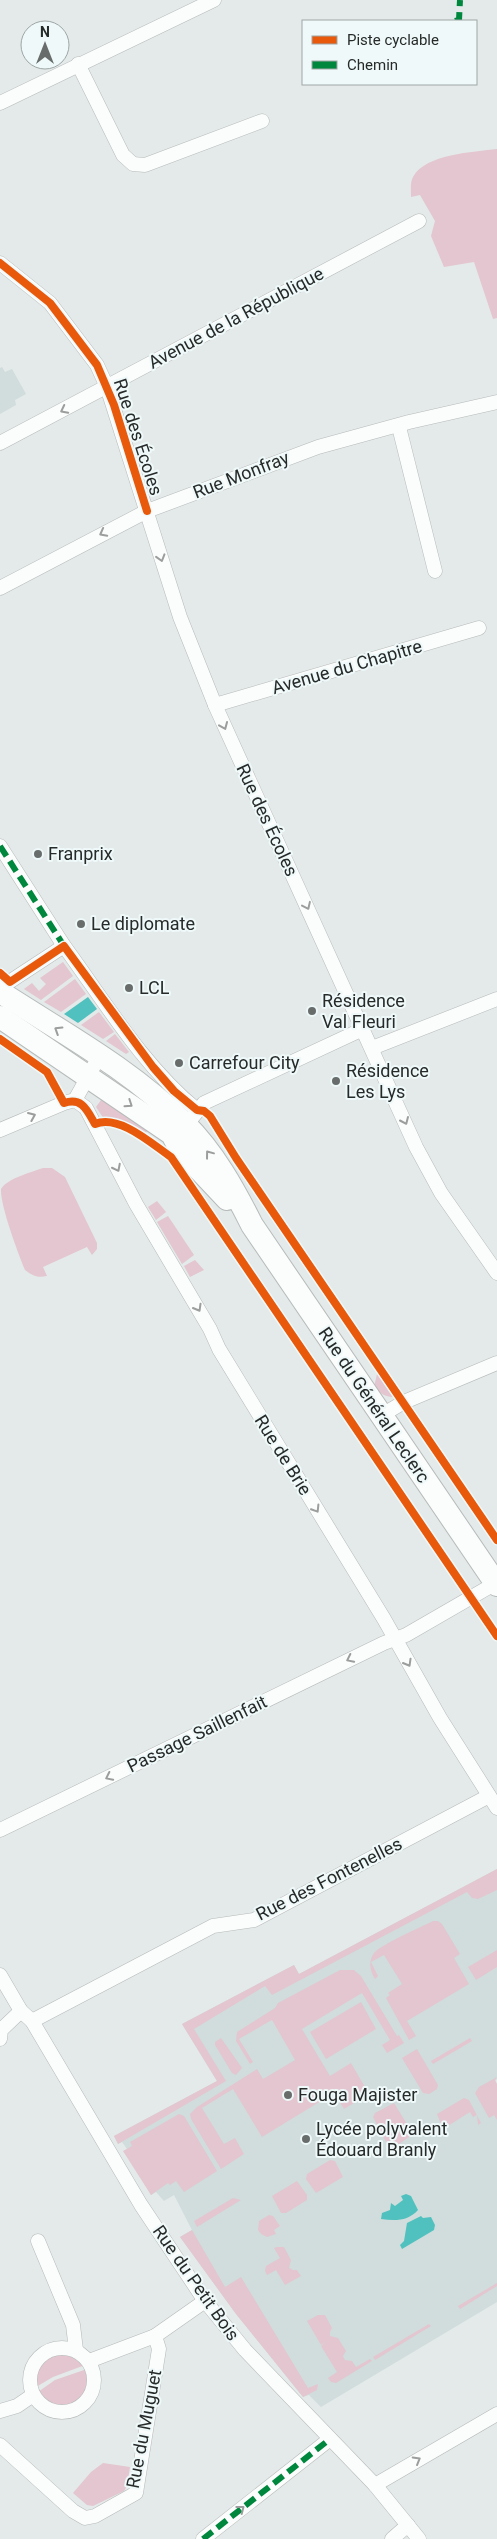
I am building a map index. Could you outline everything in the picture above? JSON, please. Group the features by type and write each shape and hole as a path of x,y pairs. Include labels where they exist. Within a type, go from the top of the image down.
{"main road":[{"name":"Rue du Général Leclerc","path":"0,992 100,1055 185,1123 231,1183 252,1225 496,1584"},
{"name":"Rue du Général Leclerc","path":"0,1017 88,1078 185,1123"}],"street":[{"path":"0,103 214,0"},
{"path":"78,64 123,154 132,164 145,166 262,121"},
{"name":"Avenue de la République","path":"0,442 419,221"},
{"name":"Rue des Écoles","path":"0,263 50,303 97,365 107,387 180,617 215,706 426,1167 441,1193 497,1273"},
{"name":"Rue Monfray","path":"0,588 147,511 318,447 399,427 409,422 497,402"},
{"path":"399,427 435,570"},
{"name":"Avenue du Chapitre","path":"215,706 478,628"},
{"name":"Rue du Général Leclerc","path":"0,846 64,946 153,1067 174,1091 185,1123"},
{"path":"0,988 64,946"},
{"path":"372,1048 497,999"},
{"path":"185,1123 208,1101 363,1029"},
{"path":"0,1130 75,1100 100,1055"},
{"name":"Rue de Brie","path":"75,1100 86,1108 136,1204 224,1356 493,1802"},
{"path":"382,1416 404,1402 497,1363"},
{"name":"Passage Saillenfait","path":"0,1830 394,1638 414,1631 496,1584"},
{"name":"Rue des Fontenelles","path":"32,2021 213,1926 254,1920 493,1802"},
{"name":"Rue du Petit Bois","path":"0,1975 21,2010 32,2021 141,2205 205,2300 245,2350 374,2485 419,2539"},
{"path":"0,2039 1,2030 21,2010"},
{"path":"38,2241 73,2325 76,2350"},
{"path":"89,2361 156,2336 205,2300"},
{"name":"Rue du Muguet","path":"0,2444 73,2511 85,2518 108,2510 136,2493 159,2349 156,2336"},
{"path":"62,2347 76,2350 89,2361 95,2375 94,2390 86,2403 72,2411 57,2412 43,2406 34,2395 30,2382 32,2369 38,2358 50,2350 62,2347"},
{"path":"0,2411 17,2406 34,2395"},
{"path":"374,2485 497,2414"},
{"path":"203,2539 330,2439"},
{"path":"392,2539 408,2525"}],"shaded area":[{"path":"497,149 497,318 493,319 474,262 444,267 431,236 435,221 420,195 411,197 411,181 419,169 428,163 463,153"},
{"path":"2,367 5,372 12,369 26,394 15,400 16,405 0,414 0,368"},
{"path":"63,962 73,976 41,1000 24,989 32,983 39,991 46,984 40,978"},
{"path":"75,979 86,994 61,1012 44,1002"},
{"path":"99,1012 114,1032 103,1039 81,1025"},
{"path":"115,1034 129,1052 126,1054 106,1041"},
{"path":"104,1096 148,1130 144,1135 128,1124 104,1119 96,1107"},
{"path":"43,1168 52,1168 65,1177 97,1243 97,1249 92,1255 87,1247 43,1267 47,1276 38,1277 25,1270 6,1217 1,1189 14,1179"},
{"path":"157,1201 166,1212 156,1220 148,1207"},
{"path":"168,1216 194,1255 182,1264 157,1222"},
{"path":"195,1260 204,1270 190,1277 184,1266"},
{"path":"377,1374 383,1375 398,1397 385,1395 374,1387"},
{"name":"Lycée polyvalent Édouard Branly","path":"497,1869 497,2079 495,2081 497,2085 497,2302 321,2407 309,2395 303,2397 236,2314 180,2237 192,2230 174,2195 164,2201 156,2192 151,2195 127,2149 122,2142 118,2144 114,2136 217,2081 182,2024 294,1965 299,1974"},
{"path":"497,1869 497,1890 478,1899 472,1898 467,1892 272,1995 265,1986 194,2029 226,2081 118,2144 114,2136 217,2081 182,2024 294,1965 299,1974"},
{"path":"433,1921 438,1921 442,1924 460,1954 454,1958 469,1984 407,2021 416,2036 409,2040 386,1998 390,1995 388,1993 402,1984 384,1955 371,1962 378,1976 375,1979 370,1963 378,1949"},
{"path":"497,1950 497,1967 476,1980 468,1967"},
{"path":"340,1970 354,1970 361,1976 397,2036 399,2035 404,2043 387,2053 382,2045 390,2040 362,1993 302,2029 330,2076 351,2063 369,2094 344,2109 334,2093 262,2137 233,2089 202,2108 224,2144 235,2138 244,2154 221,2169 191,2119 190,2114 197,2107 257,2069 263,2079 295,2060 272,2020 239,2039 253,2062 250,2064 236,2041 237,2032 275,2008 278,2003"},
{"path":"361,2002 376,2029 326,2059 310,2032"},
{"path":"221,2038 242,2068 236,2075 232,2073 215,2045 215,2042"},
{"path":"470,2038 472,2041 433,2064 431,2061"},
{"path":"417,2049 438,2085 437,2089 429,2094 423,2093 402,2058"},
{"path":"497,2077 495,2080 497,2084 497,2120 494,2115 489,2118 475,2093 479,2087"},
{"path":"464,2098 469,2100 477,2115 473,2117 470,2112 443,2129 437,2114"},
{"path":"394,2103 413,2134 392,2149 387,2144 373,2117 375,2113"},
{"path":"179,2114 184,2116 217,2171 184,2192 176,2181 170,2185 168,2183 151,2195 123,2151 132,2146 130,2142"},
{"path":"477,2115 481,2123 478,2125"},
{"path":"330,2160 335,2161 343,2177 316,2193 306,2179 307,2174"},
{"path":"297,2181 307,2195 307,2200 286,2213 281,2213 272,2196"},
{"path":"233,2198 241,2200 197,2227 194,2221"},
{"path":"269,2215 273,2216 280,2226 274,2230 276,2234 267,2237 258,2230 259,2221"},
{"path":"192,2230 225,2287 241,2277 308,2388 318,2384 317,2390 303,2397 236,2314 180,2237"},
{"path":"284,2247 291,2260 289,2268 297,2270 301,2276 285,2285 276,2270 267,2275 265,2271 266,2266 280,2258 274,2248"},
{"path":"497,2283 497,2286 460,2309 458,2306"},
{"path":"318,2315 325,2315 332,2328 330,2336 338,2338 346,2351 343,2356 345,2360 352,2361 356,2367 370,2359 372,2361 336,2383 331,2382 328,2378 337,2372 321,2346 326,2341 321,2345 307,2321"},
{"path":"429,2324 431,2326 375,2360 373,2357"},
{"path":"61,2353 77,2357 85,2365 53,2377 36,2387 36,2374 41,2364 49,2357"},
{"path":"87,2369 88,2381 86,2391 81,2399 73,2404 65,2406 55,2405 38,2392 55,2380"},
{"path":"103,2463 130,2467 127,2486 124,2491 93,2506 87,2505 73,2493 91,2472"}],"water":[{"path":"88,997 97,1009 78,1023 64,1014"},
{"path":"406,2194 411,2196 418,2210 414,2214 401,2219 381,2219 382,2213 390,2210 391,2203 395,2206 403,2200 401,2196"},
{"path":"421,2216 423,2218 431,2217 435,2225 434,2230 402,2249 400,2245 404,2241 407,2223"}],"marked path":[{"path":"459,20 460,0"},
{"path":"0,846 64,946"},
{"path":"203,2539 330,2439"}],"cycle path":[{"path":"0,263 50,303 97,365 114,405 147,511"},
{"path":"0,973 10,982 64,946 153,1067 174,1091 197,1110 204,1111 210,1116 236,1158 497,1540"},
{"path":"0,1039 47,1072 64,1103 80,1103 95,1124 104,1122 125,1127 145,1138 171,1157 497,1636"}],"place":[{"name":"Franprix","path":"38,854"},
{"name":"Le diplomate","path":"81,924"},
{"name":"LCL","path":"129,988"},
{"name":"Résidence Val Fleuri","path":"312,1011"},
{"name":"Carrefour City","path":"179,1063"},
{"name":"Résidence Les Lys","path":"336,1081"},
{"name":"Fouga Majister","path":"288,2095"},
{"name":"Lycée polyvalent Édouard Branly","path":"306,2139"}]}
